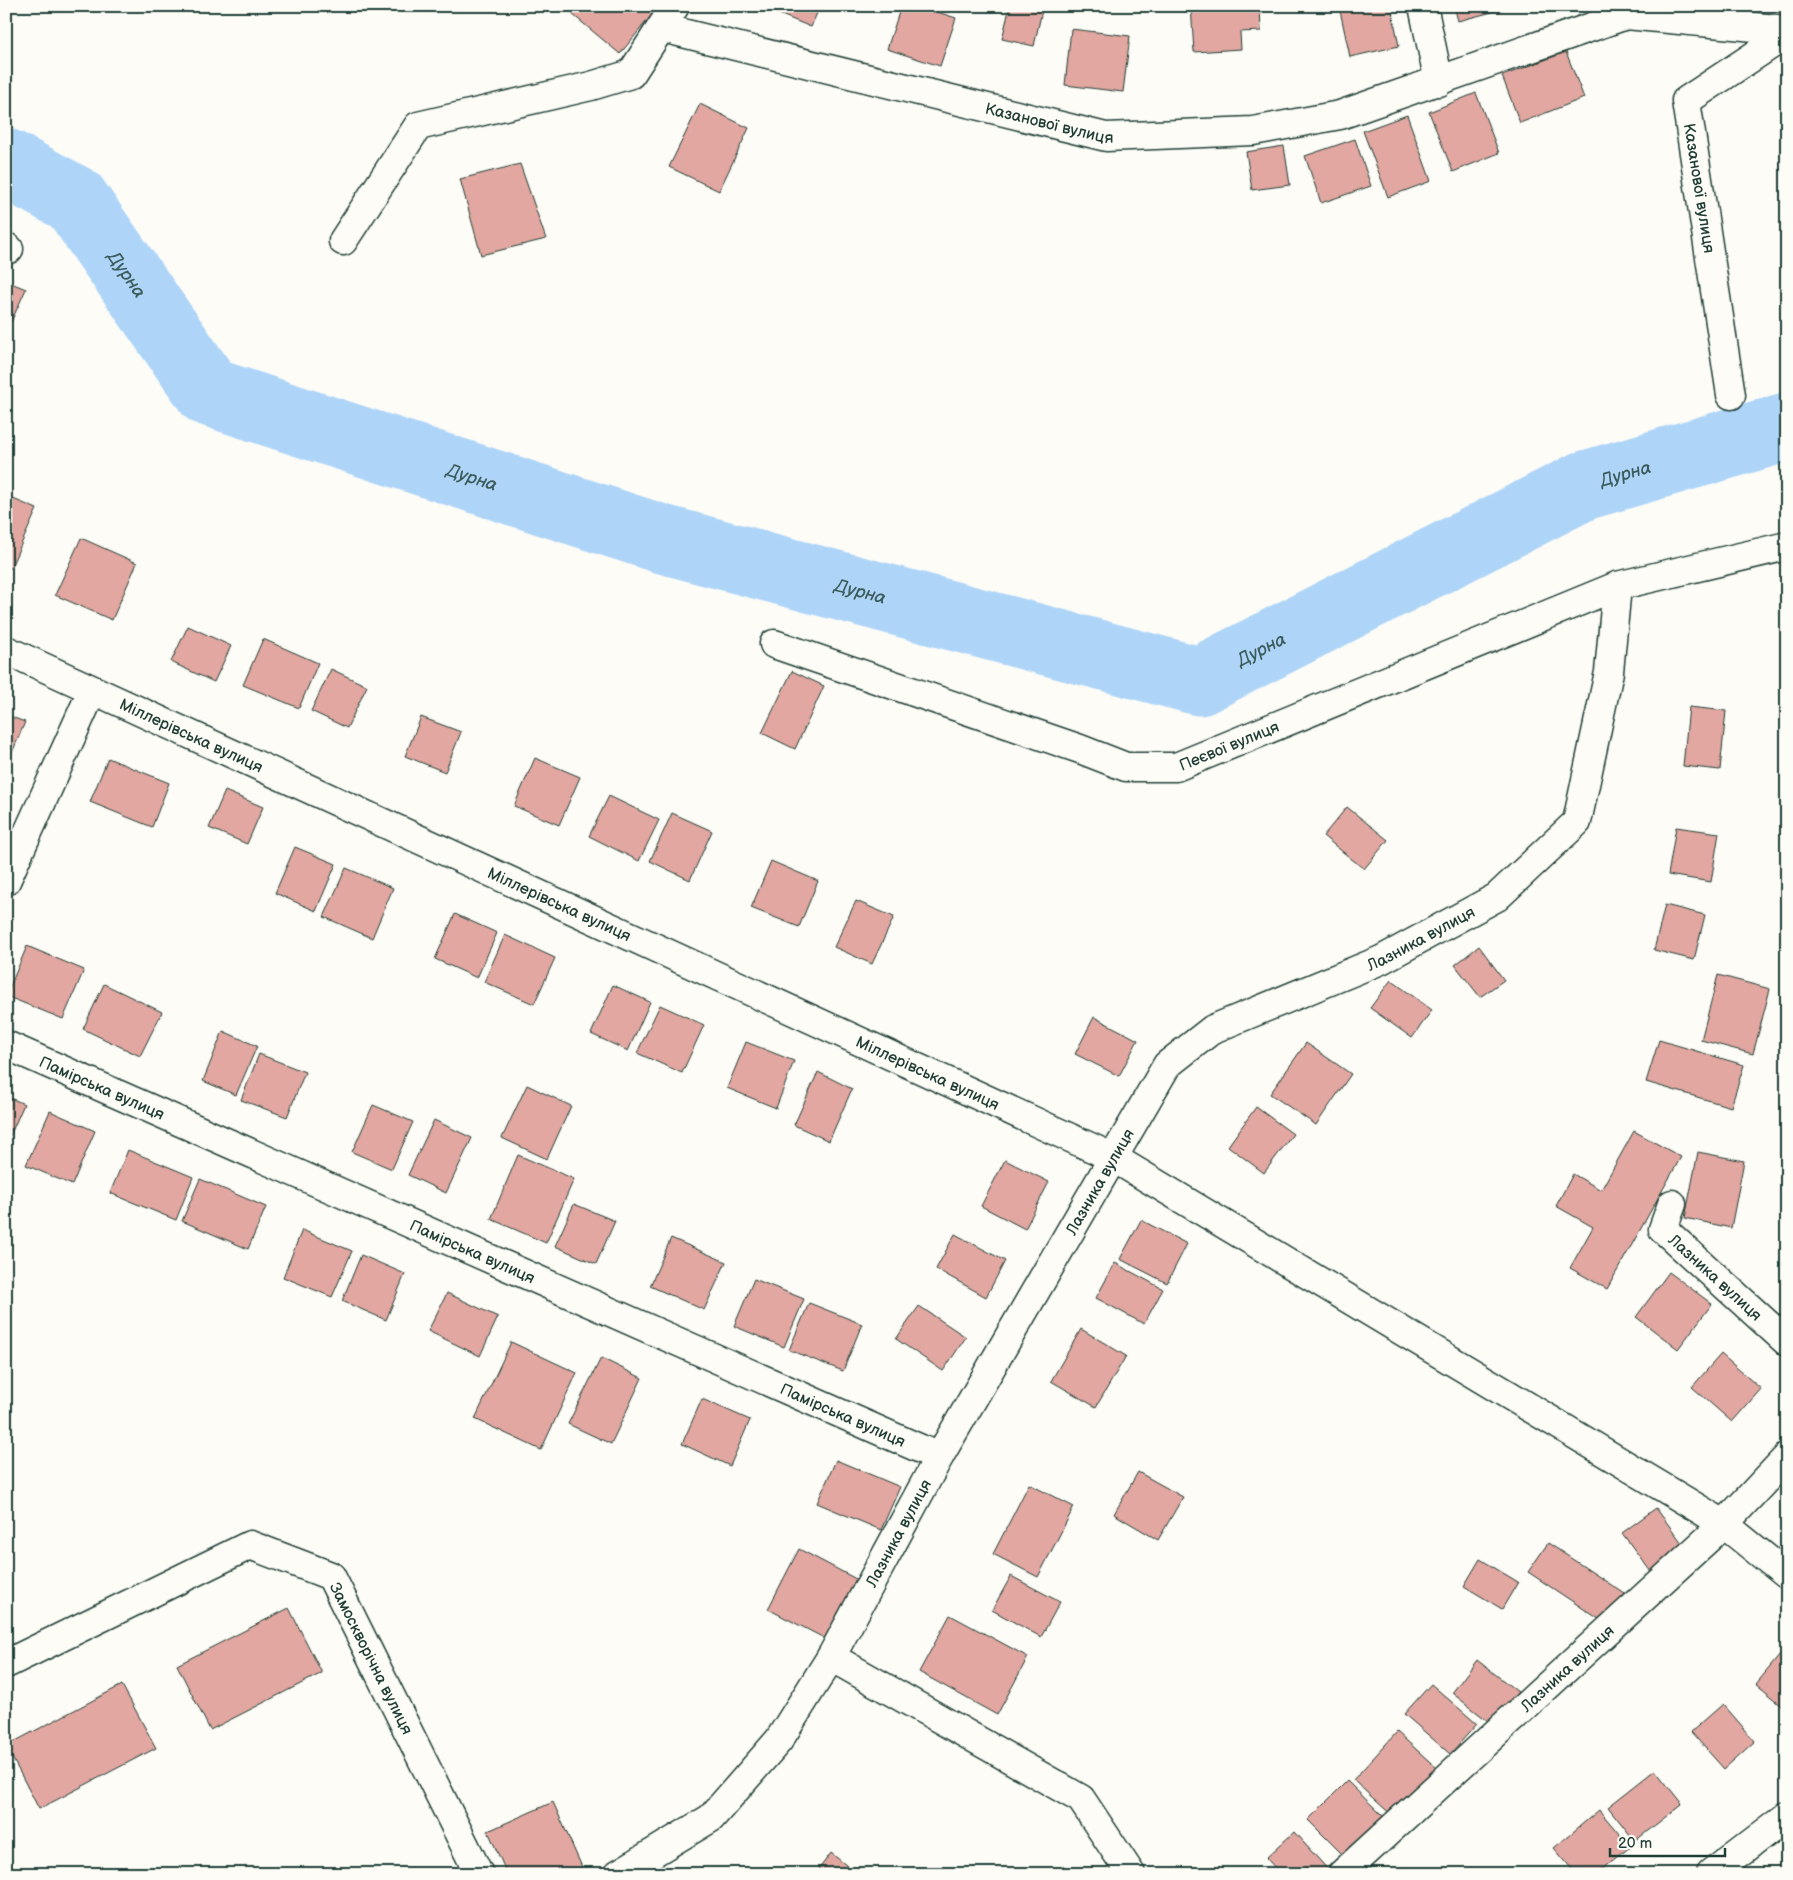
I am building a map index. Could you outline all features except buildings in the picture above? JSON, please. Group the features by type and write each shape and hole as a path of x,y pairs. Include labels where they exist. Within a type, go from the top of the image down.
{"street":[{"path":"1423,6 1439,82"},
{"name":"Казанової вулиця","path":"668,17 1106,137 1253,130 1340,115 1439,82 1626,15 1787,30"},
{"path":"343,241 418,126 591,86 631,74 668,17"},
{"name":"Казанової вулиця","path":"1731,395 1686,101 1787,34"},
{"name":"Пеєвої вулиця","path":"774,644 1080,749 1126,767 1176,767 1617,586 1787,546"},
{"name":"Лазника вулиця","path":"618,1874 711,1818 779,1740 830,1657 939,1457 1167,1065 1213,1029 1381,960 1497,897 1577,822 1609,672 1617,586"},
{"name":"Міллерівська вулиця","path":"6,650 1112,1157 1724,1524 1787,1575"},
{"path":"6,881 92,691"},
{"name":"Памірська вулиця","path":"6,1045 939,1457"},
{"name":"Лазника вулиця","path":"1672,1204 1663,1229 1787,1342"},
{"name":"Лазника вулиця","path":"1342,1874 1724,1524 1787,1457"},
{"name":"Замоскворічна вулиця","path":"6,1664 250,1545 331,1576 479,1874"},
{"path":"830,1657 1081,1799 1131,1874"},
{"path":"1710,1874 1787,1816"}],"waterway":[{"name":"Дурна","path":"6,163 75,200 209,392 662,539 1199,681 1583,486 1787,427"}]}
